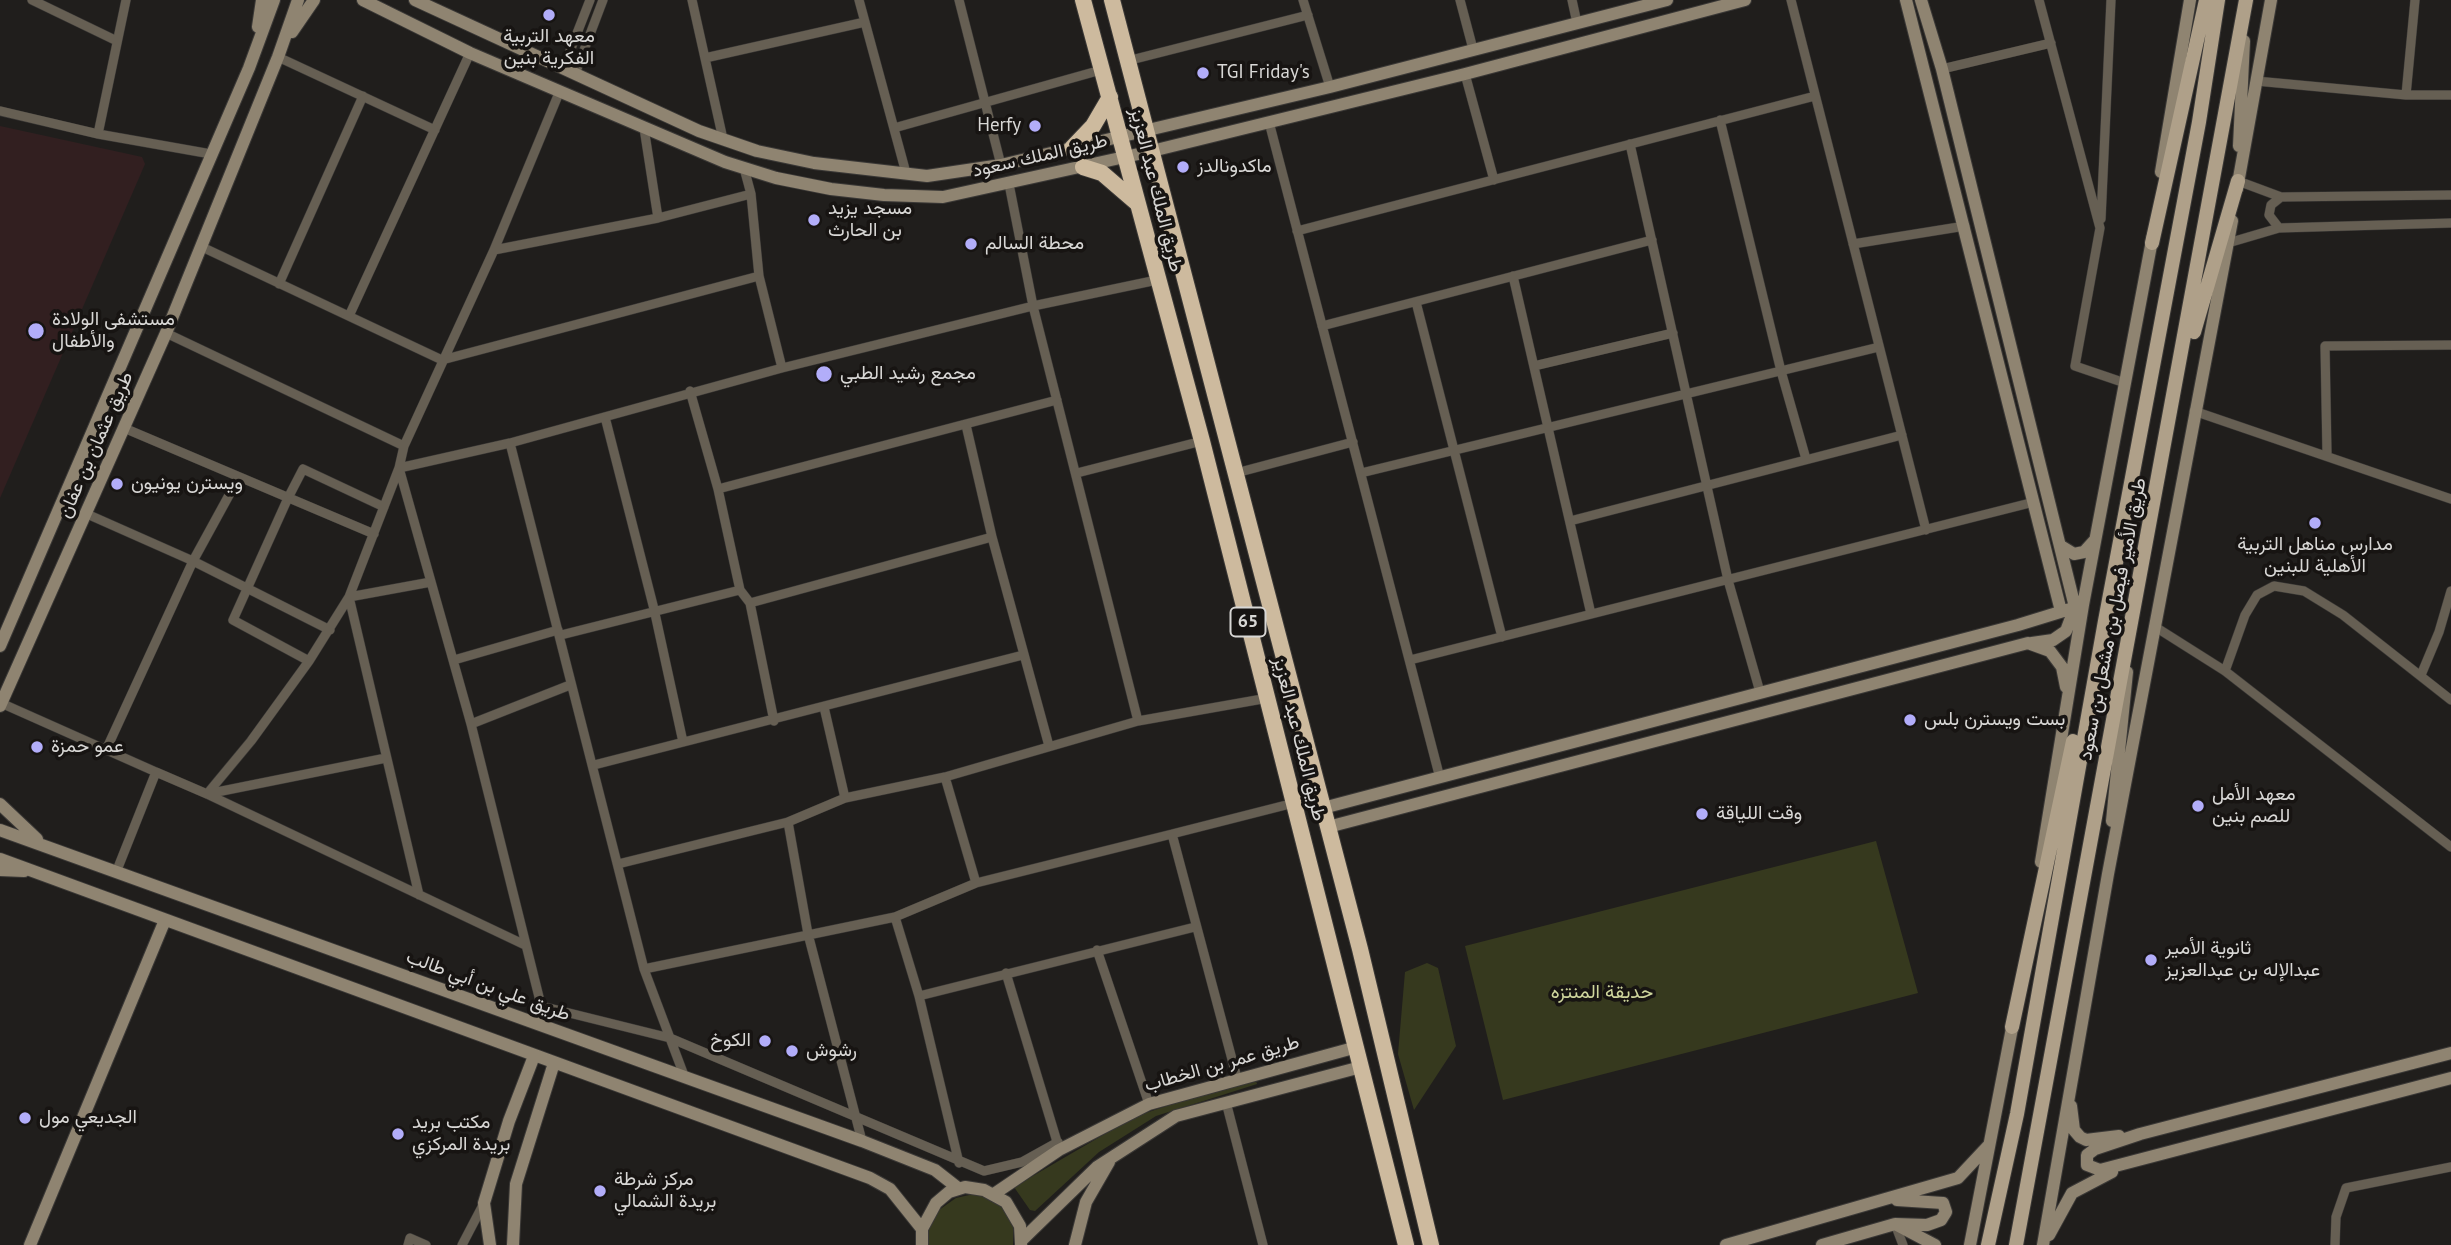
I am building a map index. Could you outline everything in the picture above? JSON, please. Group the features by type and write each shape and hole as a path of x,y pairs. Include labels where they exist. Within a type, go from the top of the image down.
{"highway":[{"name":"طريق الملك عبد العزيز","path":"1083,0 1202,441 1406,1245"},
{"name":"طريق الملك عبد العزيز","path":"1112,0 1324,808 1431,1245"},
{"path":"1072,148 1093,126 1110,97"},
{"path":"1083,167 1102,173 1138,204"}],"main road":[{"path":"253,57 262,0"},
{"name":"طريق عثمان بن عفان","path":"0,646 253,57 274,0"},
{"name":"طريق عثمان بن عفان","path":"1,705 166,333 298,0"},
{"path":"278,55 314,0"},
{"name":"طريق الملك سعود","path":"363,0 559,93 744,168 776,178 884,195 943,197 1083,167 1465,74 1745,0"},
{"name":"طريق الملك سعود","path":"415,0 569,72 723,139 757,151 814,163 927,176 1001,165 1146,128 1330,87 1667,0"},
{"path":"1906,0 2061,611"},
{"path":"1328,827 2028,643 2053,640 2067,631 2079,606 2061,546 1942,69 1921,0"},
{"path":"2152,243 2190,0"},
{"path":"1970,1244 2012,1027 2068,693 2079,606 2152,243 2206,0"},
{"name":"طريق الأمير فيصل بن مشعل بن سعود","path":"1988,1245 2017,1114 2105,621 2196,135 2218,0"},
{"name":"طريق الأمير فيصل بن مشعل بن سعود","path":"2016,1245 2171,418 2246,0"},
{"path":"2171,418 2238,181 2239,102 2244,44 2252,0"},
{"path":"2044,1245 2108,874 2157,628 2194,411 2228,243 2271,0"},
{"path":"2061,546 2074,554 2084,552 2094,541"},
{"path":"1324,808 2079,606"},
{"path":"2012,1027 2083,694 2105,621"},
{"path":"2108,874 2132,621"},
{"path":"2028,643 2050,651 2062,667 2068,693"},
{"path":"0,804 32,836 66,854"},
{"name":"طريق علي بن أبي طالب","path":"0,830 862,1141 935,1170 958,1188"},
{"path":"0,859 870,1178 890,1189 922,1229"},
{"path":"0,870 37,872"},
{"path":"30,1245 165,920"},
{"name":"طريق عمر بن الخطاب","path":"995,1194 1059,1146 1149,1104 1357,1047"},
{"path":"2451,1054 2140,1134 2095,1149 2087,1155 2087,1165 2099,1170 2451,1078"},
{"path":"490,1245 484,1203 509,1121 534,1056"},
{"path":"513,1245 516,1184 554,1063"},
{"name":"طريق عمر بن الخطاب","path":"1021,1242 1076,1186 1113,1156 1176,1116 1361,1067"},
{"path":"2070,1091 2074,1130 2080,1137 2085,1139 2140,1134"},
{"path":"1726,1245 1958,1178 1990,1143"},
{"path":"2044,1245 2072,1193 2093,1180 2161,1152"},
{"path":"1075,1245 1086,1202 1113,1156"},
{"path":"922,1245 922,1229 936,1203 958,1188 975,1187 995,1194 1015,1213 1021,1242"},
{"path":"1822,1245 1895,1224 1927,1225 1941,1220 1946,1212 1943,1203 1884,1200"},
{"path":"1895,1224 1935,1245"}],"street":[{"path":"32,0 117,41"},
{"path":"98,134 125,0"},
{"path":"569,72 590,0"},
{"path":"569,72 603,0"},
{"path":"692,0 723,139"},
{"path":"859,0 906,173"},
{"path":"959,0 1001,165"},
{"path":"1303,0 1330,87"},
{"path":"1460,0 1473,50"},
{"path":"1572,0 1577,23"},
{"path":"1791,0 1926,530"},
{"path":"2039,0 2100,228"},
{"path":"2111,0 2100,228 2075,366 2125,383"},
{"path":"2406,95 2415,0"},
{"path":"1127,61 1308,15"},
{"path":"705,58 865,22"},
{"path":"1942,69 2051,43"},
{"path":"349,316 470,53"},
{"path":"278,55 435,130"},
{"path":"894,128 1101,70"},
{"path":"1465,74 1494,180"},
{"path":"2256,81 2406,95 2451,95"},
{"path":"207,794 251,741 309,661 349,597 399,468 404,446 494,250 559,93"},
{"path":"279,284 363,96"},
{"path":"1297,231 1815,96"},
{"path":"0,111 98,134 211,154"},
{"path":"1720,120 1781,372 1805,459"},
{"path":"1269,122 1440,778"},
{"path":"644,128 658,218"},
{"path":"1630,144 1728,580 1760,692"},
{"path":"744,168 751,194 759,276 782,368"},
{"path":"2238,181 2281,197 2451,195"},
{"path":"1009,184 1056,400 1077,473 1138,721"},
{"path":"494,250 658,218 751,194"},
{"path":"2279,228 2269,215 2271,205 2281,197"},
{"path":"2228,243 2279,228 2451,223"},
{"path":"1853,244 1965,226"},
{"path":"1322,326 1652,240"},
{"path":"202,247 442,360 759,276"},
{"path":"1513,276 1591,614"},
{"path":"399,468 510,443 690,391 782,368 1034,306 1157,280"},
{"path":"1416,302 1502,637"},
{"path":"166,333 404,446"},
{"path":"1534,366 1673,333"},
{"path":"2327,454 2325,346 2451,345"},
{"path":"1361,473 1879,347"},
{"path":"690,391 718,489 740,590 750,603 775,721"},
{"path":"718,489 1056,400"},
{"path":"2194,411 2327,454 2451,499"},
{"path":"604,417 654,609 683,742"},
{"path":"966,425 992,537 1049,746"},
{"path":"124,428 374,534"},
{"path":"1570,521 1902,435"},
{"path":"1077,473 1202,441"},
{"path":"1236,473 1353,442"},
{"path":"510,443 644,969 685,1079"},
{"path":"399,468 471,724 541,1006 540,1025"},
{"path":"309,661 233,620 288,498 303,469 384,507"},
{"path":"106,750 193,561 239,477"},
{"path":"1410,660 2034,502"},
{"path":"87,514 193,561 330,630"},
{"path":"750,603 992,537"},
{"path":"349,597 431,582"},
{"path":"2225,671 2245,615 2257,595 2274,586 2304,591 2343,615 2451,700"},
{"path":"454,660 740,590"},
{"path":"2421,675 2447,624 2451,591"},
{"path":"349,597 419,895"},
{"path":"2157,628 2225,671 2451,847"},
{"path":"594,765 775,721 1023,655"},
{"path":"471,724 570,685"},
{"path":"618,864 788,822 845,798 945,777 1138,721 1268,698"},
{"path":"1,705 207,794 525,945"},
{"path":"824,707 845,798"},
{"path":"207,794 386,758"},
{"path":"117,870 156,772"},
{"path":"945,777 976,883"},
{"path":"644,969 895,917 976,883 1294,803"},
{"path":"788,822 807,934 862,1141"},
{"path":"1172,834 1237,1078"},
{"path":"895,917 919,996 959,1163"},
{"path":"919,996 1195,927"},
{"path":"1097,950 1149,1104"},
{"path":"541,1006 670,1038 853,1114 959,1163 984,1171 1022,1162 1059,1146 1006,973"},
{"path":"1226,1102 1262,1245"},
{"path":"2335,1245 2336,1217 2346,1188 2451,1167"},
{"path":"462,1245 484,1203"},
{"path":"1895,1224 1903,1245"},
{"path":"408,1245 410,1238 426,1245"}],"shaded area":[{"name":"مستشفى الولادة والأطفال","path":"0,126 142,157 145,164 0,498"}],"green space":[{"name":"حديقة المنتزه","path":"1876,841 1918,993 1503,1100 1465,946"},
{"path":"1427,963 1438,968 1456,1046 1414,1110 1398,1054 1405,972"},
{"path":"1256,1081 1257,1084 1156,1116 1099,1152 1035,1211 1030,1210 1014,1187 1134,1117 1208,1092"},
{"path":"974,1194 992,1198 1005,1210 1013,1227 1013,1245 929,1245 928,1226 939,1210 956,1198"}],"place":[{"name":"معهد التربية الفكرية بنين","path":"549,15"},
{"name":"TGI Friday's","path":"1203,73"},
{"name":"Herfy","path":"1035,126"},
{"name":"ماكدونالدز","path":"1183,167"},
{"name":"مسجد يزيد بن الحارث","path":"814,220"},
{"name":"محطة السالم","path":"971,244"},
{"name":"مستشفى الولادة والأطفال","path":"36,331"},
{"name":"مجمع رشيد الطبي","path":"824,374"},
{"name":"ويسترن يونيون","path":"117,484"},
{"name":"مدارس مناهل التربية الأهلية للبنين","path":"2315,523"},
{"name":"بست ويسترن بلس","path":"1910,720"},
{"name":"عمو حمزة","path":"37,747"},
{"name":"معهد الأمل للصم بنين","path":"2198,806"},
{"name":"وقت اللياقة","path":"1702,814"},
{"name":"ثانوية الأمير عبدالإله بن عبدالعزيز","path":"2151,960"},
{"name":"الكوخ","path":"765,1041"},
{"name":"رشوش","path":"792,1051"},
{"name":"الجديعي مول","path":"25,1118"},
{"name":"مكتب بريد بريدة المركزي","path":"398,1134"},
{"name":"مركز شرطة بريدة الشمالي","path":"600,1191"}]}
